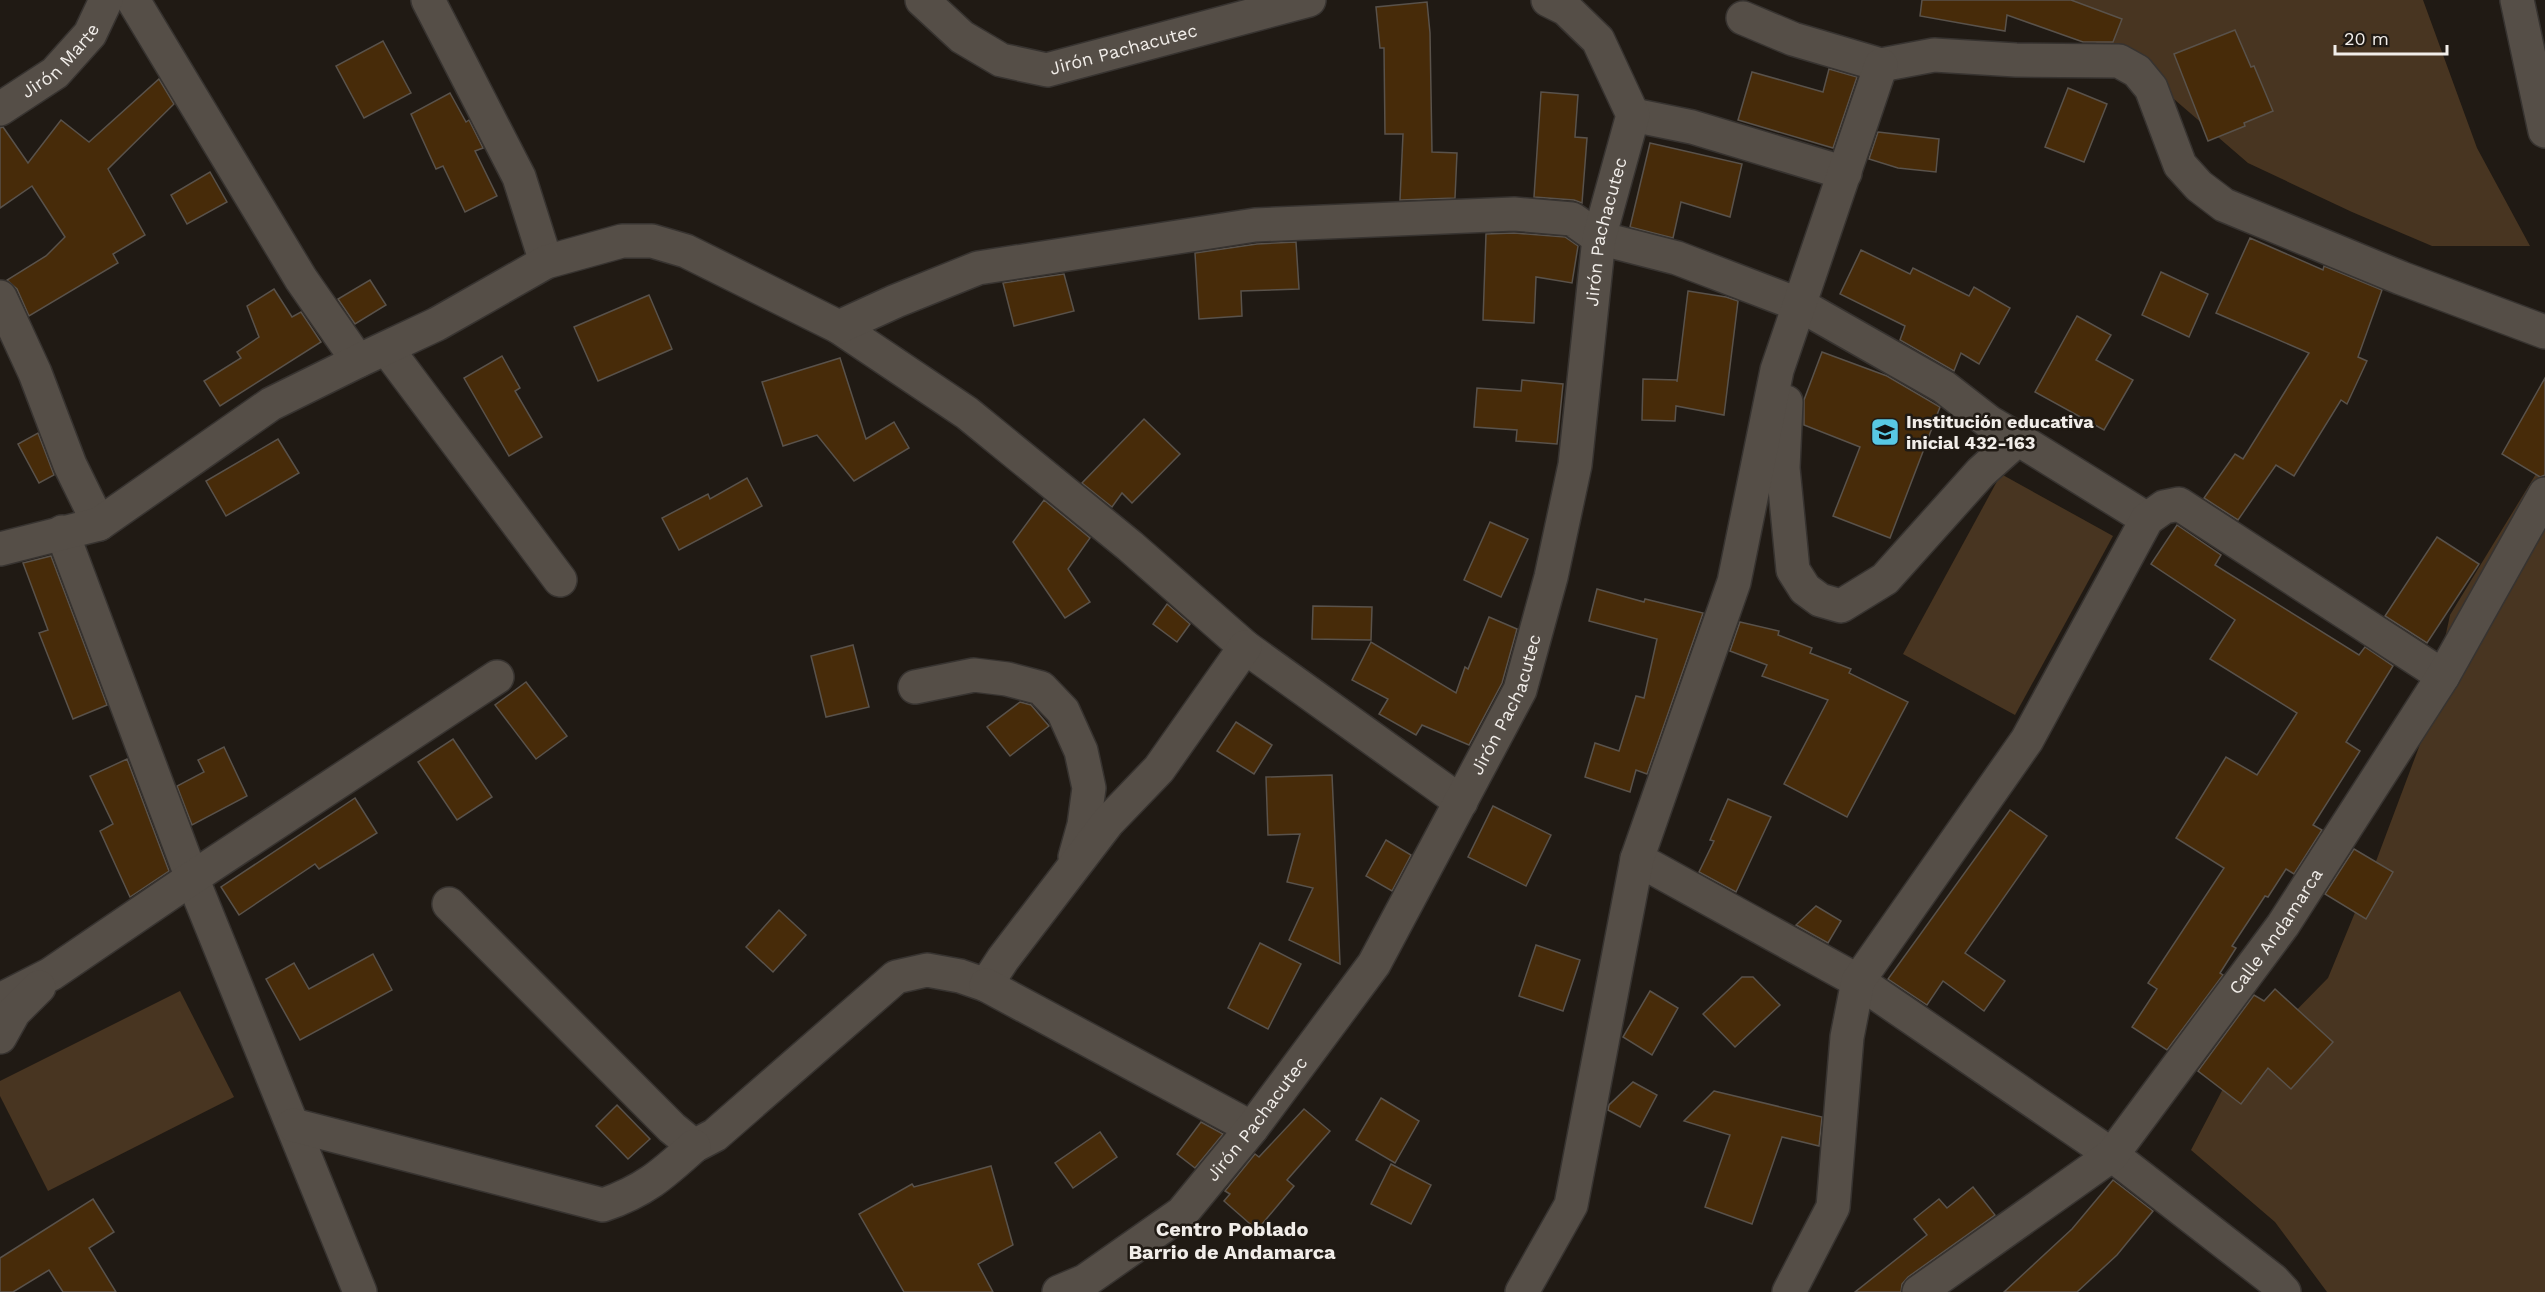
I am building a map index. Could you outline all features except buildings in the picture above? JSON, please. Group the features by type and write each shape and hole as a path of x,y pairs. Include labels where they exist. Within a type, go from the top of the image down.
{"street":[{"name":"Jirón Marte","path":"0,109 55,73 90,34 106,0"},
{"path":"133,0 295,269 372,355 561,580"},
{"path":"428,0 519,177 546,262"},
{"name":"Jirón Pachacutec","path":"922,0 962,38 1001,60 1047,70 1309,0"},
{"path":"1548,0 1566,9 1598,40 1633,115 1692,127 1845,172"},
{"path":"2517,0 2545,130"},
{"path":"1743,18 1793,39 1881,64 1934,55 2016,60 2119,61 2137,71 2151,88 2180,165 2199,186 2224,205 2401,278 2545,332"},
{"path":"1522,1292 1571,1205 1636,859 1734,582 1776,370 1881,64"},
{"name":"Jirón Pachacutec","path":"1059,1292 1085,1281 1182,1214 1252,1128 1374,964 1520,690 1551,577 1575,465 1599,238 1633,115"},
{"path":"839,327 978,268 1255,225 1514,214 1572,219 1599,238 1677,258 1800,305 1944,387 1989,422 2147,519"},
{"path":"0,549 99,524 272,404 437,324 546,262 622,241 651,241 686,251 839,327 967,412 1130,546 1245,647 1461,802"},
{"path":"0,297 35,373 70,465 99,524"},
{"path":"1800,305 1787,391 1783,468 1793,570 1805,589 1820,600 1841,606 1885,579 1981,472 2018,439"},
{"name":"Calle Andamarca","path":"1919,1292 2112,1155 2283,925 2443,676 2545,494"},
{"path":"1789,1292 1833,1207 1847,1037 1858,981 2027,740 2147,519 2164,507 2179,504 2443,676"},
{"path":"62,532 192,878 360,1292"},
{"path":"986,985 1003,959 1108,822 1159,769 1245,647"},
{"path":"915,687 974,675 1007,679 1041,688 1063,711 1081,751 1089,788 1084,825 1072,867"},
{"path":"0,1000 51,974 497,677"},
{"path":"1636,859 1858,981 2112,1155 2271,1288"},
{"path":"449,904 672,1128 694,1146"},
{"path":"293,1125 603,1205 632,1195 657,1179 694,1146 715,1135 896,977 927,970 960,976 986,985 1252,1128"},
{"path":"0,1037 14,1012 51,974"}],"shaded area":[{"path":"2033,0 2423,0 2477,148 2530,246 2432,246 2352,212 2248,163 2153,81"},
{"path":"2545,459 2545,1292 2327,1292 2275,1222 2191,1150 2227,1081 2328,978 2375,864 2425,731 2450,615"},
{"path":"2001,474 2113,536 2015,715 1903,654"},
{"path":"180,991 234,1097 48,1191 0,1096 0,1081"}],"place":[{"name":"Institución educativa inicial 432-163","path":"1885,432"}],"district":[{"name":"Centro Poblado Barrio de Andamarca","path":"1232,1240"}]}
